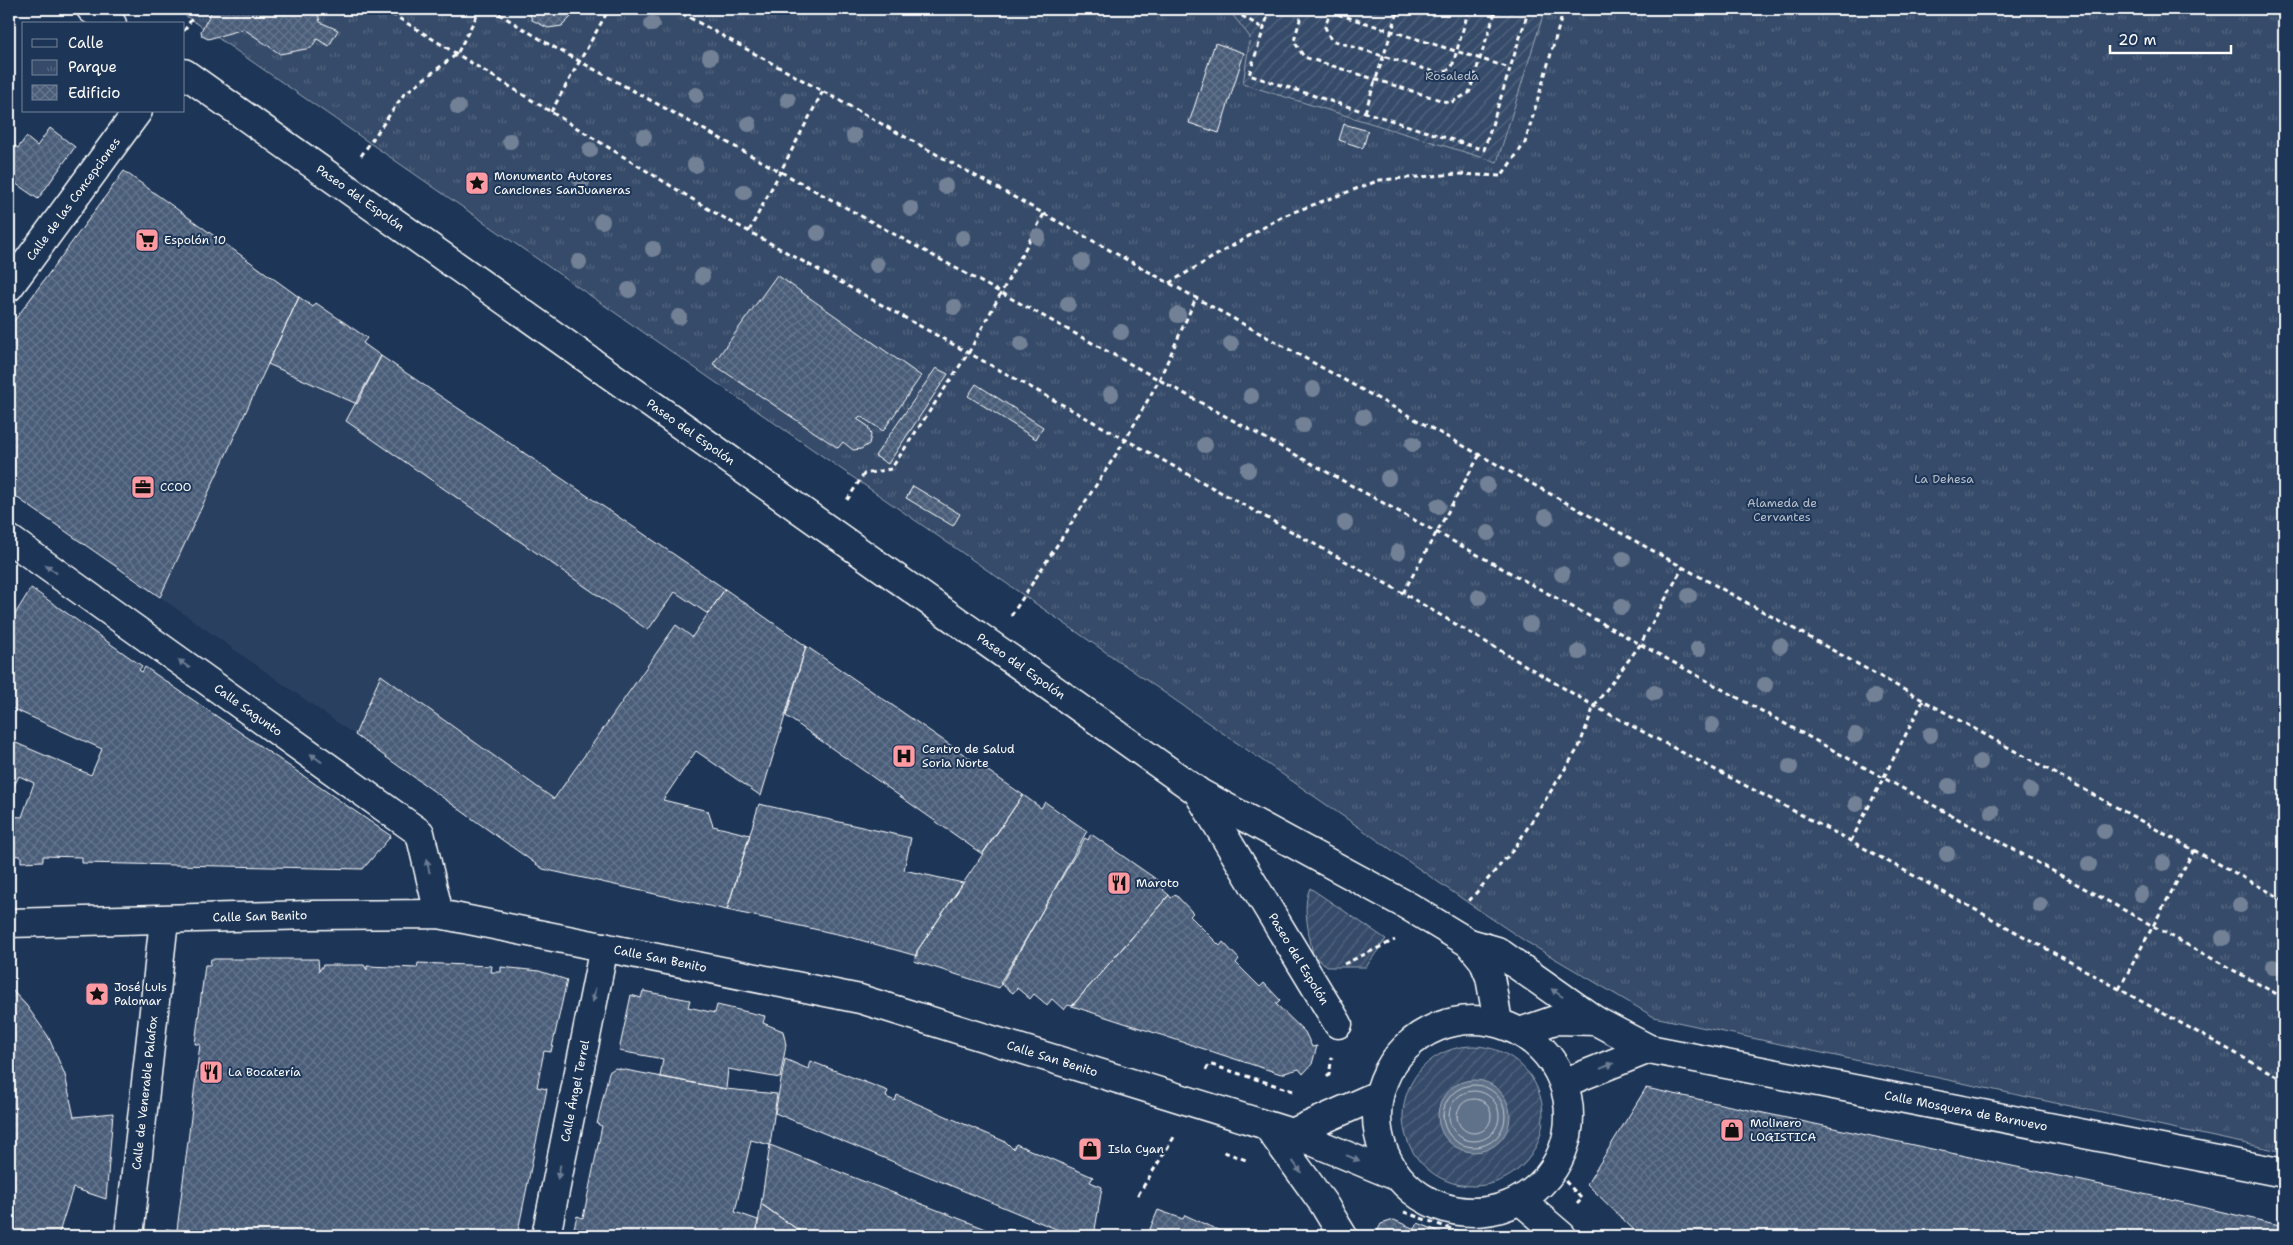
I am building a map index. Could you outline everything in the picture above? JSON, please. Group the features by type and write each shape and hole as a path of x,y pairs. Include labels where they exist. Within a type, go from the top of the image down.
{"street":[{"path":"90,9 109,22"},
{"name":"Paseo del Espolón","path":"185,75 1197,791 1410,901 1434,922 1469,943"},
{"name":"Calle de las Concepciones","path":"9,287 137,112"},
{"name":"Calle Sagunto","path":"9,539 420,833 439,914"},
{"name":"Paseo del Espolón","path":"1197,791 1338,1024"},
{"name":"Calle San Benito","path":"9,923 164,920 312,914 439,914 860,999 1280,1130 1396,1176"},
{"name":"Calle de Venerable Palafox","path":"128,1236 164,920"},
{"path":"1469,943 1498,951 1596,1021"},
{"path":"1343,1236 1280,1130 1378,1095 1377,1138 1396,1176 1425,1200 1468,1213 1498,1211 1521,1201 1543,1184 1563,1154 1570,1119 1564,1083 1546,1054 1509,1027 1483,960 1469,943"},
{"name":"Calle Ángel Terrel","path":"546,1236 604,947"},
{"name":"Calle Mosquera de Barnuevo","path":"1378,1095 1392,1062 1418,1036 1451,1022 1509,1027 1555,1020 1596,1021 1649,1049 2284,1173"},
{"path":"1564,1083 1649,1049"},
{"path":"1521,1201 1562,1236"}],"path":[{"path":"185,28 198,9"},
{"path":"384,9 710,210 1403,593 1594,706 1851,840 2284,1080"},
{"path":"343,186 370,142 404,94 457,54 480,9"},
{"path":"491,9 578,60 1002,294 2284,998"},
{"path":"551,112 578,60 609,9"},
{"path":"674,9 2284,900"},
{"path":"1236,9 1239,14 1264,29"},
{"path":"1270,9 1250,75 1484,150 1529,9"},
{"path":"1303,9 1294,41 1304,57 1375,81 1450,103 1469,93 1496,9"},
{"path":"1321,9 1331,10 1510,68"},
{"path":"1365,112 1399,9"},
{"path":"1331,10 1325,27 1331,40 1441,74 1452,67 1469,9"},
{"path":"1169,283 1283,216 1380,180 1458,174 1500,176 1525,144 1564,9"},
{"path":"749,231 779,170 823,91"},
{"path":"827,529 864,474 891,469 969,352 1044,214"},
{"path":"991,645 1126,439 1159,380 1196,298"},
{"path":"1403,593 1480,454"},
{"path":"1312,980 1434,922 1467,902 1514,849 1579,747 1594,706 1640,645 1683,567"},
{"path":"1851,840 1923,701"},
{"path":"2119,989 2194,850"},
{"path":"1323,1080 1330,1075 1338,1024"},
{"path":"1138,1195 1194,1104 1209,1064 1302,1094"}],"shaded area":[{"path":"381,356 725,589 692,637 676,626 554,799 381,675 355,735 160,597 268,364 357,404"}],"green space":[{"name":"Alameda de Cervantes","path":"176,9 2284,9 2284,1152 1654,1017 1525,941 1467,902"},
{"name":"Rosaleda","path":"1228,9 1545,9 1497,162 1243,84 1250,37"},
{"path":"1310,888 1386,939 1366,967 1329,967 1313,956 1306,913 1307,896"},
{"path":"1473,1046 1487,1047 1500,1051 1523,1066 1538,1089 1542,1102 1542,1130 1538,1143 1523,1166 1500,1181 1487,1185 1473,1186 1459,1185 1446,1181 1423,1166 1408,1143 1404,1130 1403,1116 1404,1102 1408,1089 1423,1066 1446,1051 1459,1047"}],"water":[{"path":"1474,1080 1494,1086 1504,1096 1510,1116 1504,1136 1494,1146 1474,1152 1454,1146 1444,1136 1438,1116 1444,1096 1454,1086"}],"building":[{"path":"213,9 317,9 320,22 338,30 329,46 317,39 311,48 280,54 244,29 208,39 202,36 201,31"},
{"path":"528,9 575,9 575,13 562,26 548,28 532,20"},
{"path":"1215,43 1244,53 1219,133 1189,123"},
{"path":"1344,124 1368,131 1363,148 1339,140"},
{"path":"50,128 75,147 38,199 9,179 9,141 18,148 26,137 37,146"},
{"path":"124,171 299,297 160,597 9,492 9,328"},
{"path":"777,275 921,376 883,431 860,416 857,419 868,426 871,435 869,444 861,449 853,450 843,442 838,448 713,364"},
{"path":"299,297 313,307 316,303 367,338 363,343 381,356 357,404 268,364"},
{"path":"381,356 725,589 708,614 675,592 648,630 346,421"},
{"path":"936,368 948,374 888,464 875,456"},
{"path":"976,384 1043,427 1036,439 968,396"},
{"path":"913,486 960,514 953,526 906,498"},
{"path":"31,588 142,666 139,670 142,672 145,667 391,836 363,869 82,863 82,857 43,856 43,861 21,862 21,856 9,855 9,816 22,817 34,783 19,776 9,796 9,740 91,775 102,749 9,707 9,624"},
{"path":"725,589 806,646 761,796 696,751 663,800 708,811 713,826 750,835 727,910 543,869 355,735 381,675 554,799 676,625 692,637"},
{"name":"Centro de Salud Soria Norte","path":"806,646 1023,795 982,854 786,716"},
{"path":"1023,795 1041,808 1045,802 1087,831 999,988 914,961 917,951"},
{"path":"759,804 911,838 904,870 963,883 917,951 917,956 846,936 727,910"},
{"path":"1091,834 1166,886 1163,890 1169,895 1072,1006 1068,1005 1064,1010 1052,999 1047,1005 1034,994 1030,999 1017,988 1013,993 1000,983 1085,838 1088,840"},
{"path":"1175,894 1193,913 1190,916 1220,946 1223,942 1239,959 1236,963 1260,987 1264,983 1280,1000 1276,1004 1305,1032 1312,1047 1317,1046 1312,1064 1303,1074 1299,1069 1281,1074 1072,1006 1169,895 1171,898"},
{"path":"211,959 318,959 319,971 323,965 364,965 367,970 367,966 417,968 418,963 492,966 491,972 501,972 501,967 539,971 567,980 551,1052 544,1051 537,1087 547,1089 517,1236 166,1236 166,1229 177,1230 200,1044 195,1044 205,965 210,965"},
{"path":"9,987 26,1005 48,1036 65,1075 74,1117 113,1113 106,1199 73,1188 58,1236 9,1236"},
{"path":"643,991 690,1000 688,1007 715,1013 717,1005 765,1016 763,1023 783,1031 786,1045 780,1078 728,1069 726,1089 660,1077 663,1059 619,1051 631,995 641,998"},
{"path":"785,1059 808,1069 810,1061 888,1091 886,1097 895,1101 897,1095 1006,1142 1013,1149 1016,1144 1093,1177 1090,1182 1102,1187 1094,1236 1073,1236 775,1113"},
{"path":"615,1068 726,1089 777,1094 770,1145 751,1140 735,1212 758,1220 756,1236 572,1236 577,1216 583,1218 602,1126 597,1124 609,1072"},
{"path":"1646,1088 2162,1198 2284,1226 2284,1233 2282,1236 1640,1236 1587,1184"},
{"path":"770,1145 1004,1236 807,1236 761,1204"},
{"path":"761,1204 807,1236 756,1236"},
{"path":"1158,1210 1183,1219 1185,1215 1222,1232 1220,1236 1147,1236"},
{"path":"1394,1220 1415,1229 1418,1223 1445,1234 1444,1236 1375,1236 1381,1224"},
{"path":"1008,1229 1027,1236 1004,1236"}],"place":[{"name":"Monumento Autores Canciones SanJuaneras","path":"477,183"},
{"name":"Espolón 10","path":"147,240"},
{"name":"CCOO","path":"143,487"},
{"name":"Centro de Salud Soria Norte","path":"904,756"},
{"name":"Maroto","path":"1119,883"},
{"name":"José Luis Palomar","path":"97,994"},
{"name":"La Bocatería","path":"211,1072"},
{"name":"Molinero LOGISTICA","path":"1732,1130"},
{"name":"Isla Cyan","path":"1090,1149"}],"park label":[{"name":"La Dehesa","path":"1944,479"}]}
